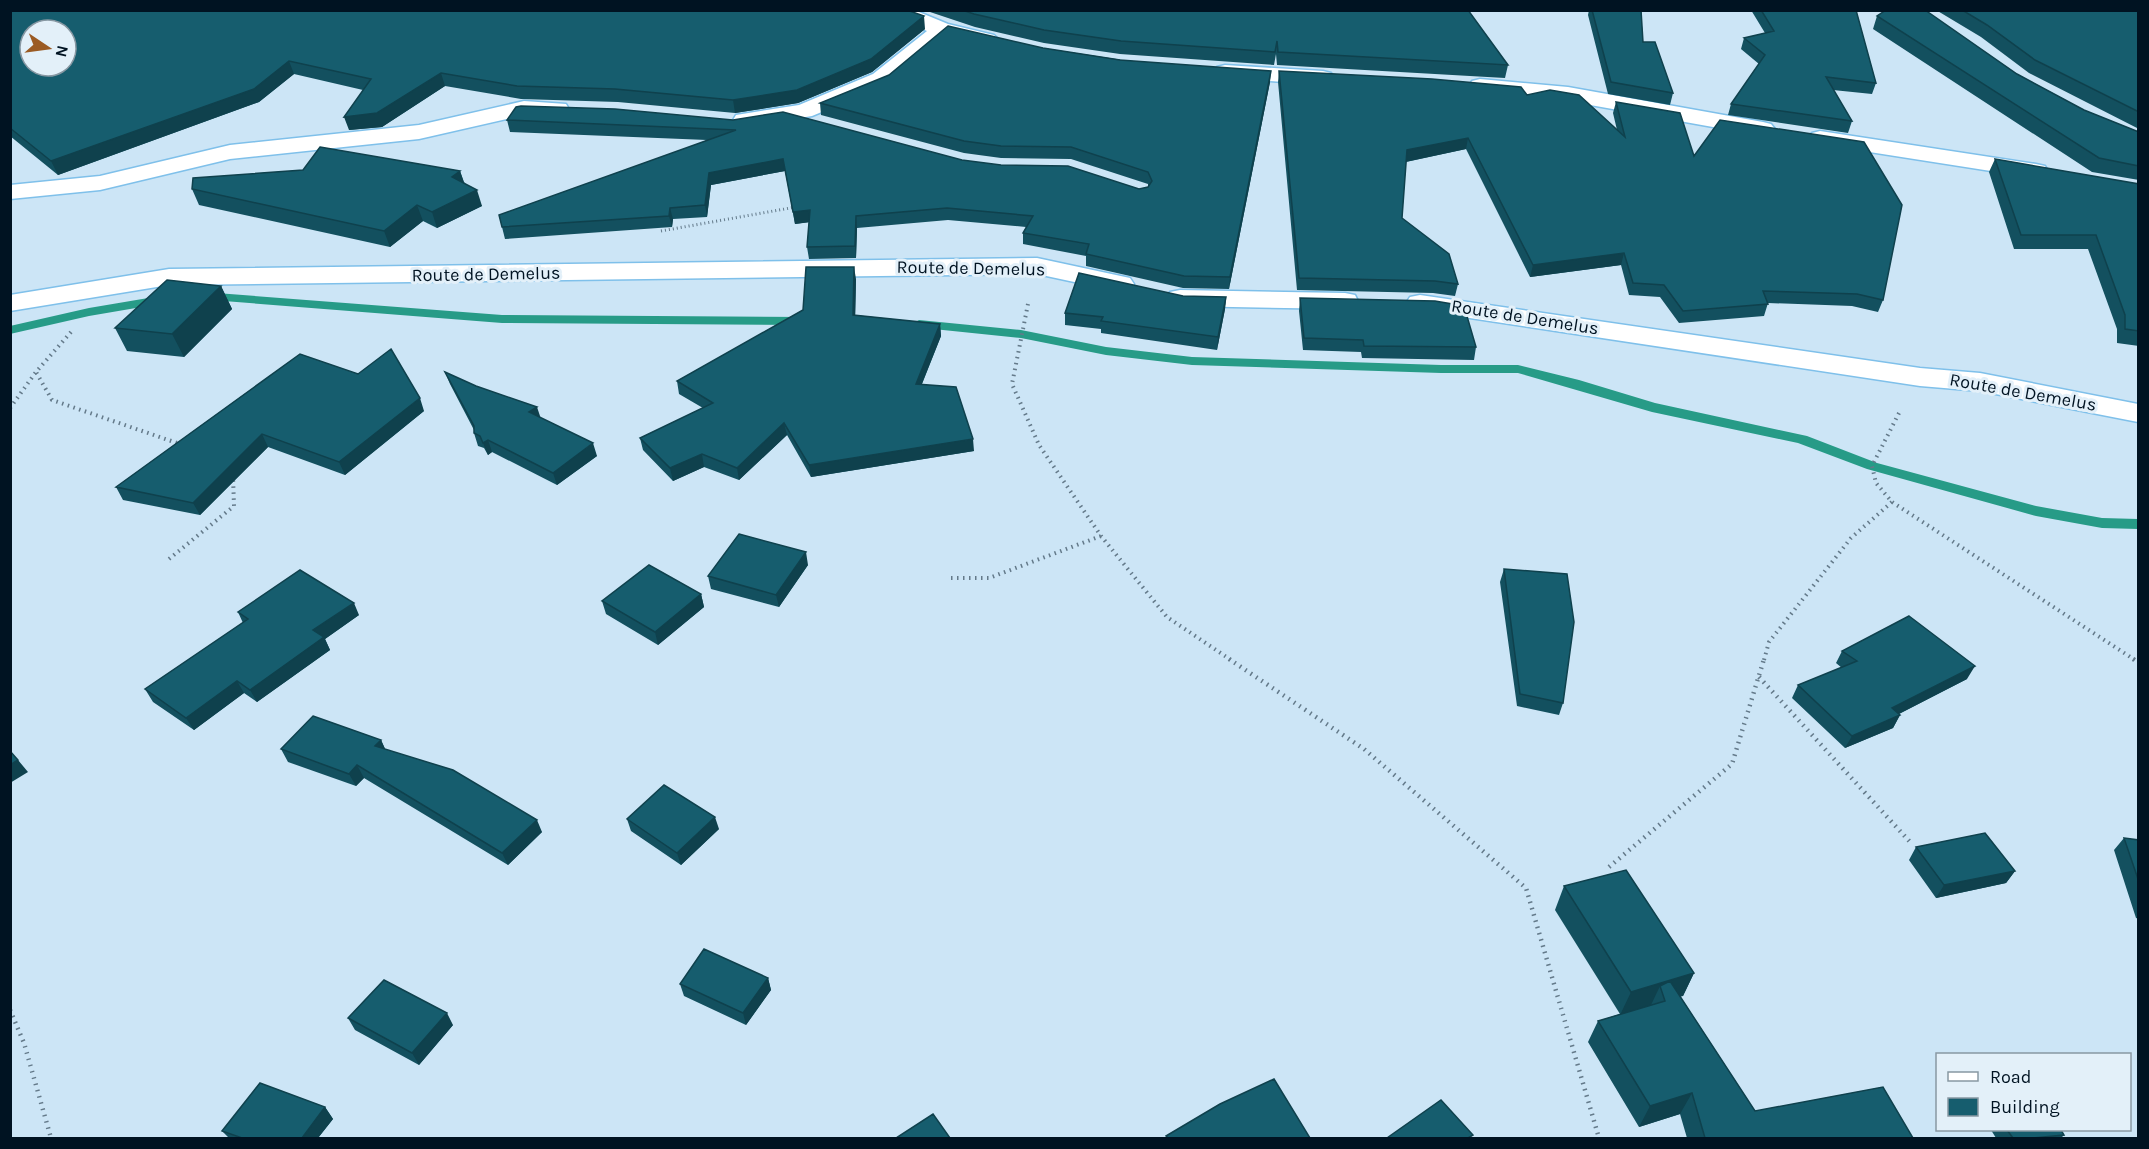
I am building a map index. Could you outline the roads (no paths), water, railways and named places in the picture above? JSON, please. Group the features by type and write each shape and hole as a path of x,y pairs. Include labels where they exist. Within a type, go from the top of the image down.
{"street":[{"path":"894,10 942,29 1011,44"},
{"path":"723,121 735,122 804,111 881,79 942,29"},
{"path":"1202,70 1340,79"},
{"path":"1458,84 1568,94 1789,133 2061,176"},
{"path":"10,192 100,183 230,152 419,132 524,108 583,110"},
{"path":"783,114 828,125"},
{"name":"Route de Demelus","path":"10,303 169,278 1037,266 1183,298 1433,303 1920,377 1980,382 2139,413"}],"waterway":[{"path":"203,296 502,319 806,321"},
{"path":"10,330 89,312 166,299"},
{"path":"919,324 1021,334 1106,351 1192,361 1441,369 1518,369 1574,383 1652,407 1802,439 1872,466 2036,511 2102,523 2138,524"}]}
